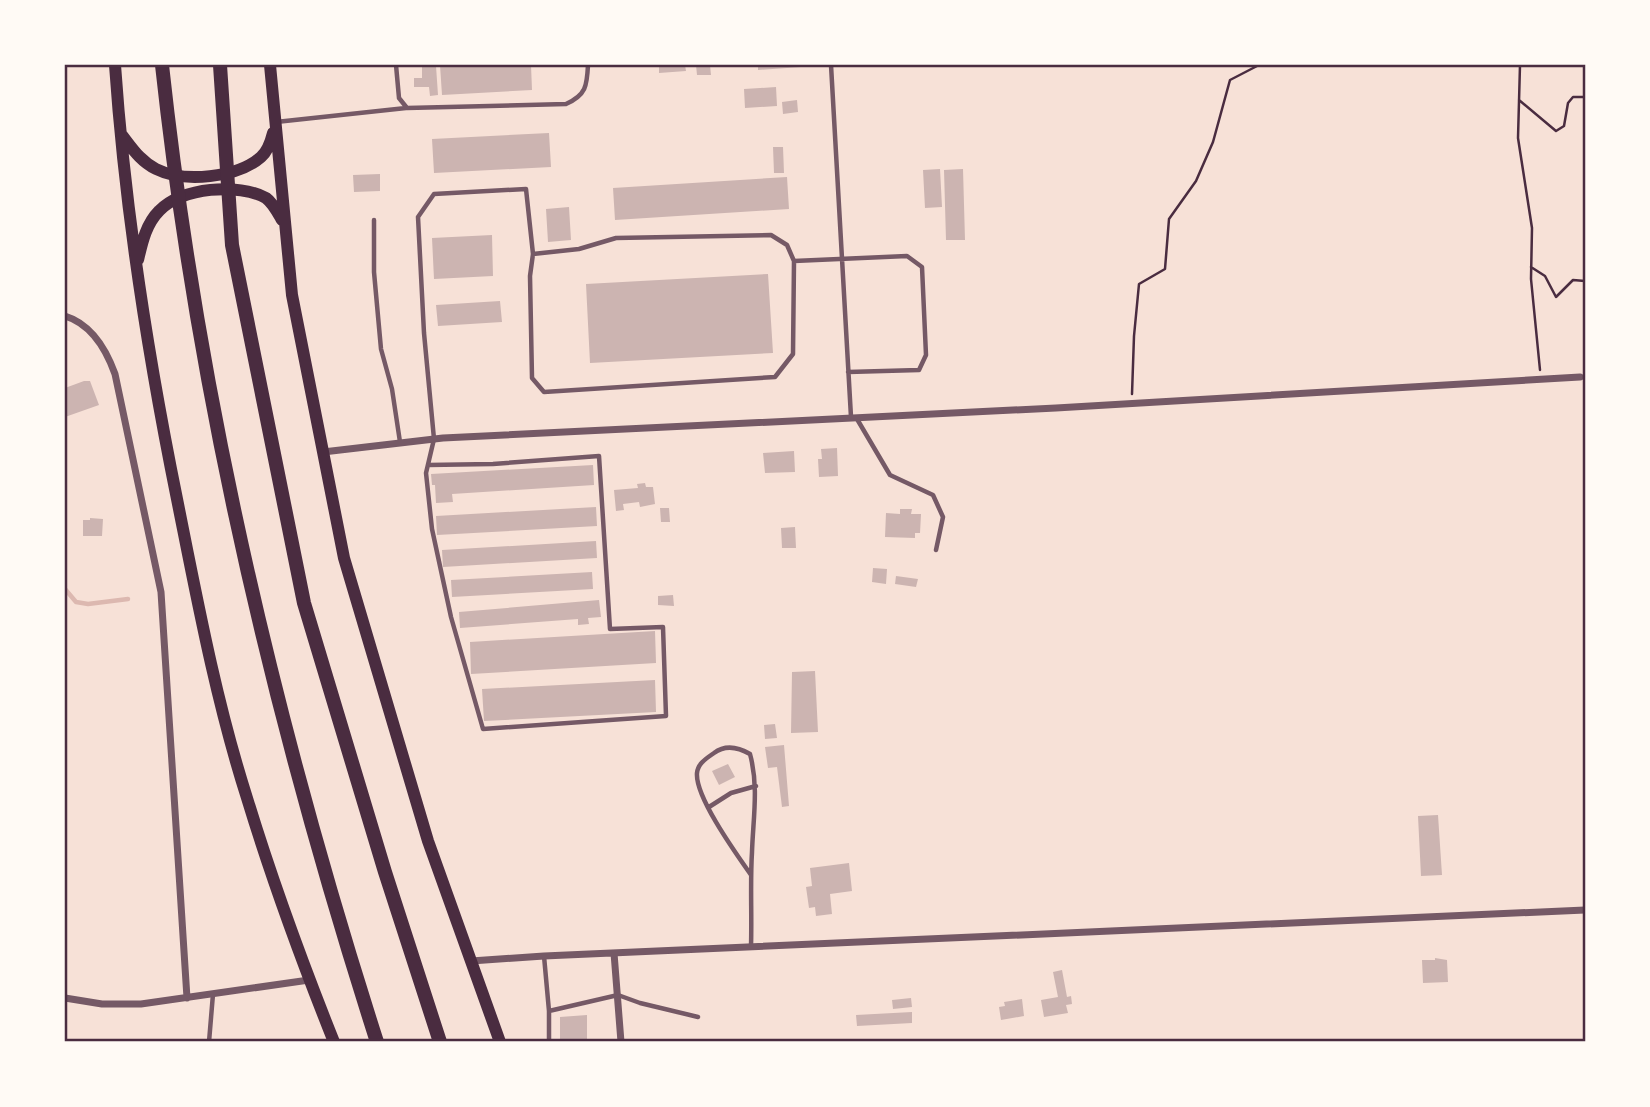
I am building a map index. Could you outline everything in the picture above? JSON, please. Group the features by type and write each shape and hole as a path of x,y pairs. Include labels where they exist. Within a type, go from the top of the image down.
{"highway":[{"path":"162,65 183,232 196,308 261,633 291,754 332,900 377,1042"},
{"path":"220,65 232,245 304,603 385,872 440,1042"}],"main road":[{"path":"115,65 136,267 155,394 217,686 246,797 309,980 334,1042"},
{"path":"270,65 292,295 344,558 428,841 500,1042"},
{"path":"120,132 142,161 159,171 191,178 237,170 261,157 270,145 276,122"},
{"path":"136,267 152,219 161,208 187,194 237,189 267,199 285,223"}],"street":[{"path":"65,316 77,320 90,331 108,356 115,374 161,592 187,998"},
{"path":"323,452 434,439 1132,404 1580,377"},
{"path":"470,961 1585,911"},
{"path":"614,953 621,1042"},
{"path":"65,998 102,1004 141,1004 309,980"}],"lane":[{"path":"396,65 398,98 407,108"},
{"path":"276,122 407,108 566,104 579,98 587,83 588,65"},
{"path":"831,65 848,372 854,418 890,475 933,495 943,517 936,550"},
{"path":"428,465 493,464 599,456 610,629 663,627 666,716 483,729 451,617 432,528 426,473 434,439 418,217 434,194 526,189 533,254 530,276 532,378 544,392 775,377 793,354 794,261 787,245 771,235 617,237 579,249 533,254"},
{"path":"374,220 374,272 381,349 392,389 400,443"},
{"path":"794,261 907,256 922,267 926,355 919,370 848,372"},
{"path":"751,875 703,796 697,773 701,763 720,748 738,747 750,754 756,786 751,875 751,947"},
{"path":"709,807 731,793 756,786"},
{"path":"544,956 549,1011 548,1042"},
{"path":"209,1042 213,994"},
{"path":"549,1011 618,995 698,1017"}],"path":[{"path":"1132,404 1139,284 1165,269 1168,219 1196,181 1213,142 1230,80 1259,65"},
{"path":"1520,65 1518,138 1532,228 1535,336 1542,380"},
{"path":"1519,100 1556,131 1564,126 1568,103 1573,97 1585,97"},
{"path":"1531,267 1545,276 1556,297 1573,280 1585,281"}],"building":[{"path":"440,65 531,65 532,90 442,95"},
{"path":"659,65 685,65 686,71 659,73"},
{"path":"696,65 710,65 711,75 697,75"},
{"path":"758,65 801,65 801,67 758,70"},
{"path":"436,66 438,95 430,96 429,87 414,87 414,78 422,78 422,67"},
{"path":"776,87 777,106 745,108 744,89"},
{"path":"797,100 798,112 783,114 782,102"},
{"path":"549,133 551,167 434,173 432,139"},
{"path":"773,147 783,147 784,173 774,173"},
{"path":"940,169 942,207 925,208 923,170"},
{"path":"963,169 965,240 946,240 944,170"},
{"path":"380,174 380,191 354,192 353,175"},
{"path":"787,177 789,209 615,220 613,188"},
{"path":"569,207 571,240 548,242 546,209"},
{"path":"492,235 493,276 434,279 432,238"},
{"path":"768,274 773,353 590,363 586,284"},
{"path":"500,301 502,322 438,326 436,305"},
{"path":"90,381 99,405 65,417 65,388"},
{"path":"837,448 838,476 819,477 818,459 822,459 821,449"},
{"path":"794,451 795,472 765,473 763,453"},
{"path":"593,465 594,485 452,494 453,502 436,503 431,474"},
{"path":"645,483 646,487 653,487 655,504 640,507 639,502 623,504 624,510 616,511 614,490 638,488 637,484"},
{"path":"596,507 597,526 437,535 436,516"},
{"path":"660,508 669,508 670,522 661,522"},
{"path":"900,509 912,509 911,514 921,514 920,533 915,533 915,538 885,537 886,513 900,514"},
{"path":"103,519 102,536 83,536 83,520"},
{"path":"795,527 796,548 782,548 781,528"},
{"path":"596,541 597,558 443,567 442,550"},
{"path":"873,568 887,569 886,584 872,582"},
{"path":"592,572 593,589 452,597 451,580"},
{"path":"896,576 918,579 916,587 895,584"},
{"path":"673,595 674,606 658,605 658,596"},
{"path":"599,600 601,617 588,618 589,624 578,625 578,619 460,628 459,612"},
{"path":"655,631 656,663 471,674 470,642"},
{"path":"815,671 818,732 791,733 792,672"},
{"path":"655,680 656,712 484,721 482,689"},
{"path":"775,724 777,738 765,739 764,725"},
{"path":"784,745 789,806 782,807 777,767 768,768 765,747"},
{"path":"728,764 735,777 719,785 712,771"},
{"path":"1438,815 1442,875 1421,876 1418,816"},
{"path":"849,863 852,891 830,894 832,914 816,916 815,907 809,908 806,887 812,886 810,868"},
{"path":"1422,960 1447,960 1448,982 1423,983"},
{"path":"1062,970 1067,997 1071,996 1072,1004 1066,1005 1068,1013 1044,1017 1041,1000 1058,997 1053,972"},
{"path":"911,998 912,1007 893,1009 892,1000"},
{"path":"1022,999 1024,1016 1001,1020 999,1007 1005,1006 1004,1002"},
{"path":"912,1012 912,1023 857,1026 856,1015"},
{"path":"587,1015 587,1042 560,1042 560,1017"}],"waterway":[{"path":"65,589 76,602 88,604 128,599"}]}
